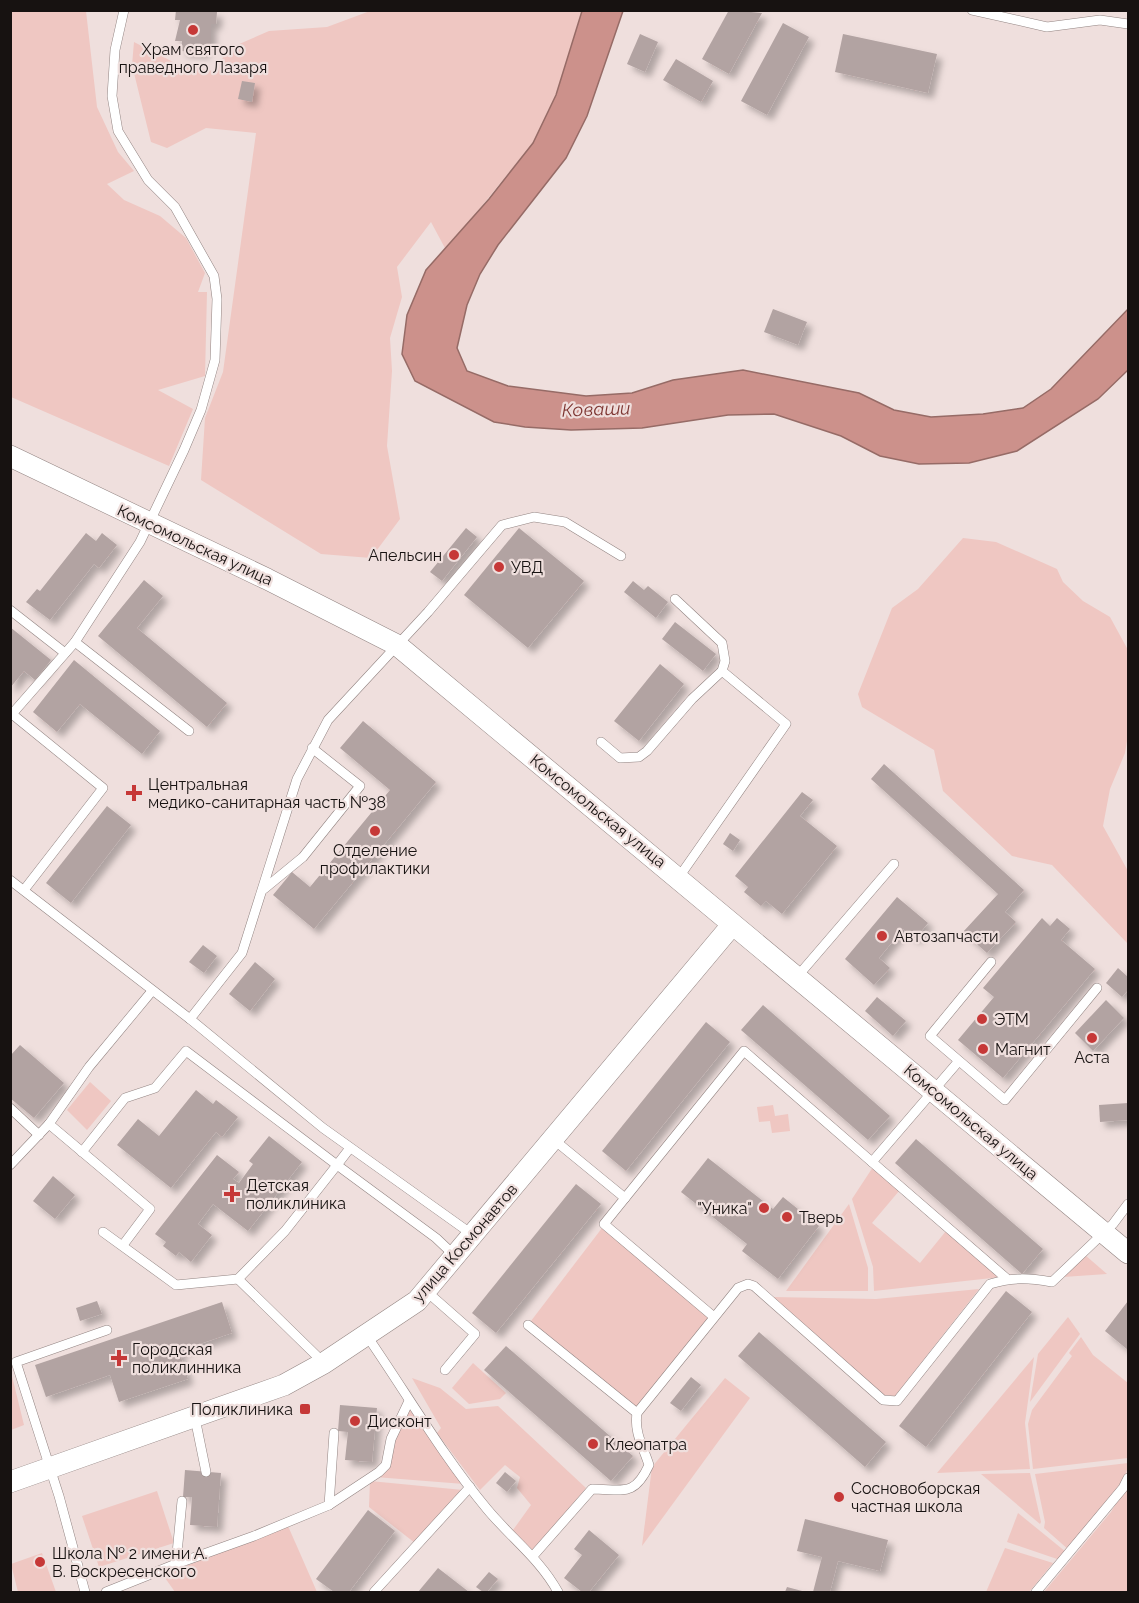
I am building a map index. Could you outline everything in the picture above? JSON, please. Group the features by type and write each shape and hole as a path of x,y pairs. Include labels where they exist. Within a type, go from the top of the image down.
{"street":[{"name":"Комсомольская улица","path":"10,456 360,624 397,645 1128,1252"},
{"name":"улица Космонавтов","path":"10,1482 284,1385 367,1336 417,1301 732,925"}],"lane":[{"path":"24,890 103,788 12,714 75,642 149,524 201,410 215,360 217,299 214,276 175,207 147,180 118,130 112,96 115,50 124,10"},
{"path":"972,10 1047,27 1100,21 1128,24"},
{"path":"190,1019 242,954 264,889 286,811 312,748 328,720 502,525 534,517 565,522 621,556"},
{"path":"601,742 620,758 639,757 692,699 722,671 725,661 722,643 675,599"},
{"path":"10,610 65,653"},
{"path":"75,642 189,731"},
{"path":"679,877 786,724 722,671"},
{"path":"264,889 303,857 360,786 312,748"},
{"path":"796,978 894,864"},
{"path":"10,880 190,1019 350,1148 417,1193 473,1235"},
{"path":"991,962 930,1036 1005,1100 1097,988"},
{"path":"10,1165 49,1124 89,1067 152,990"},
{"path":"714,1317 604,1224 744,1051 1006,1278"},
{"path":"82,1152 125,1098 155,1088 186,1052 436,1238 455,1256"},
{"path":"872,1162 958,1062"},
{"path":"10,1108 39,1135"},
{"path":"49,1124 150,1209 123,1245"},
{"path":"553,1139 625,1198"},
{"path":"103,1232 176,1285 238,1279 252,1268 285,1231 350,1148"},
{"path":"533,1556 592,1489 622,1492 630,1490 643,1477 649,1465 638,1438 635,1424 637,1413 738,1288 748,1284 754,1286 883,1400 897,1401 990,1284 1006,1278 1027,1277 1052,1282 1104,1233 1128,1204"},
{"path":"238,1279 324,1363"},
{"path":"426,1291 475,1334 445,1370"},
{"path":"528,1325 637,1413"},
{"path":"85,1593 50,1468 16,1362 107,1330"},
{"path":"367,1336 434,1441 488,1510 533,1556 558,1593"},
{"path":"106,1593 176,1564 236,1544 329,1505 379,1472 386,1464 391,1439 409,1401"},
{"path":"195,1418 206,1472"},
{"path":"329,1505 334,1433"},
{"path":"1036,1593 1123,1488 1128,1478"},
{"path":"374,1593 470,1487"},
{"path":"176,1564 182,1501"}],"shaded area":[{"path":"10,11 86,11 97,107 118,152 134,171 107,184 124,200 160,216 186,238 205,273 198,292 207,292 205,376 158,390 193,409 169,466 11,397"},
{"path":"370,11 582,11 556,95 533,143 446,250 431,222 397,267 402,297 390,338 392,371 387,446 400,519 371,558 321,554 201,480 205,418 223,372 256,133 206,128 167,148 151,142 132,65 134,42 179,65 213,71 230,48 269,31 327,27"},
{"path":"963,538 996,542 1057,569 1063,582 1083,601 1110,617 1128,650 1128,735 1125,753 1110,789 1103,826 1128,871 1128,944 1052,865 1012,856 943,791 934,750 862,707 858,694 892,608 918,589"},
{"path":"90,1082 111,1101 87,1130 67,1110"},
{"path":"773,1105 775,1116 788,1114 790,1131 772,1133 770,1121 759,1122 757,1107"},
{"path":"873,1167 899,1191 872,1223 920,1263 946,1231 1001,1277 874,1291 873,1267 852,1199"},
{"path":"849,1204 868,1268 868,1291 786,1291"},
{"path":"602,1228 710,1317 637,1408 531,1321"},
{"path":"1085,1255 1107,1274 1063,1277"},
{"path":"979,1289 895,1396 884,1395 773,1297 876,1299"},
{"path":"1068,1317 1080,1334 1030,1402 1038,1354"},
{"path":"1081,1337 1093,1355 1128,1383 1128,1458 1033,1469 1028,1424 1032,1410 1072,1356 1069,1353"},
{"path":"1034,1357 1025,1423 1030,1469 937,1473"},
{"path":"473,1363 506,1393 500,1399 469,1404 452,1388"},
{"path":"10,1368 24,1425 11,1430 10,1430"},
{"path":"412,1378 440,1388 466,1409 498,1406 586,1488 533,1551 513,1530 531,1505 517,1488 520,1477 505,1465 480,1490 437,1433 441,1428"},
{"path":"725,1378 750,1398 642,1546 652,1467"},
{"path":"410,1407 434,1445 464,1484 375,1477"},
{"path":"1128,1463 1126,1473 1114,1496 1069,1550 1044,1528 1045,1522 1035,1474"},
{"path":"1030,1473 1041,1522 1040,1524 981,1474"},
{"path":"370,1481 463,1490 415,1543 369,1507"},
{"path":"1128,1484 1128,1592 1044,1592 1111,1512"},
{"path":"157,1491 174,1543 99,1567 82,1516"},
{"path":"1018,1513 1066,1552 1060,1560 1007,1542"},
{"path":"288,1526 317,1592 175,1592 163,1575"},
{"path":"1005,1548 1053,1563 1029,1592 986,1592"},
{"path":"42,1553 56,1592 18,1592 11,1564"}],"water":[{"name":"Коваши","path":"582,11 623,11 587,116 566,158 498,245 480,274 467,305 457,348 467,371 508,386 586,396 632,393 673,380 743,370 859,393 894,410 931,417 983,414 1023,408 1051,389 1128,309 1128,370 1098,399 1017,451 969,463 919,464 880,456 841,436 774,414 728,415 642,428 571,430 494,422 415,381 402,354 407,315 426,270 489,199 533,143 556,95"}],"building":[{"name":"Храм святого праведного Лазаря","path":"176,10 217,12 216,24 211,24 211,45 205,44 204,53 181,51 182,41 175,41 180,20 175,20"},
{"path":"729,10 762,13 729,74 702,59"},
{"path":"783,23 809,37 767,115 741,101"},
{"path":"640,34 658,42 645,72 627,64"},
{"path":"843,34 937,54 928,93 835,72"},
{"path":"676,59 713,81 701,102 663,80"},
{"path":"242,81 255,83 252,102 238,99"},
{"path":"773,309 807,322 798,345 764,332"},
{"name":"Апельсин","path":"466,528 477,537 442,581 430,572"},
{"path":"519,528 584,581 528,648 464,595"},
{"path":"86,533 96,541 102,533 117,545 99,568 94,564 50,620 26,602 37,589 40,591"},
{"path":"144,580 163,596 137,628 227,703 207,727 98,636"},
{"path":"633,581 644,590 648,586 668,602 656,618 624,592"},
{"path":"675,622 716,654 703,671 662,639"},
{"path":"10,627 51,660 35,680 24,671 10,688"},
{"path":"74,660 160,731 142,754 80,704 57,732 33,712"},
{"path":"660,664 684,684 639,741 614,721"},
{"name":"Отделение профилактики","path":"363,721 436,782 314,929 273,895 292,872 310,887 390,790 340,748"},
{"path":"884,764 1024,890 1005,912 1016,922 987,953 963,932 998,894 871,779"},
{"path":"802,792 813,800 800,816 837,846 782,914 766,901 761,906 744,892 748,887 735,876"},
{"path":"107,806 131,825 71,903 46,883"},
{"path":"730,833 740,840 733,851 723,844"},
{"path":"897,897 928,923 915,939 903,929 879,958 890,968 874,985 845,959"},
{"path":"1042,918 1050,926 1057,918 1070,929 1061,940 1095,969 1003,1078 958,1040 994,997 983,988"},
{"path":"203,945 217,956 204,973 189,962"},
{"path":"255,962 275,979 250,1011 229,994"},
{"path":"1118,968 1128,977 1128,990 1122,997 1106,983"},
{"path":"877,997 906,1021 893,1036 865,1011"},
{"path":"1106,1000 1124,1018 1093,1051 1075,1033"},
{"path":"763,1005 890,1116 868,1140 741,1030"},
{"path":"706,1022 730,1042 626,1171 602,1151"},
{"path":"20,1045 64,1083 34,1118 10,1098 10,1056"},
{"path":"196,1090 213,1104 216,1100 238,1117 222,1137 216,1132 171,1188 117,1145 138,1119 159,1136"},
{"path":"1128,1103 1128,1120 1100,1122 1099,1105"},
{"name":"Детская поликлиника","path":"269,1136 302,1162 248,1231 213,1204 198,1224 212,1235 191,1262 179,1252 176,1256 163,1246 166,1242 155,1234 217,1155 239,1172 233,1179 239,1183 253,1164 249,1161"},
{"path":"916,1139 1043,1249 1022,1274 895,1163"},
{"path":"708,1158 773,1209 783,1197 819,1226 778,1279 742,1251 747,1244 681,1192"},
{"path":"53,1176 75,1195 55,1219 33,1201"},
{"path":"576,1184 601,1204 496,1333 472,1313"},
{"path":"1006,1291 1032,1312 926,1447 899,1426"},
{"path":"97,1301 102,1314 80,1321 76,1308"},
{"path":"1128,1301 1128,1350 1105,1331"},
{"name":"Городская поликлинника","path":"222,1302 232,1333 179,1351 188,1379 119,1402 110,1375 46,1397 35,1365"},
{"path":"759,1332 886,1442 865,1467 738,1356"},
{"path":"506,1346 633,1456 611,1481 484,1370"},
{"path":"691,1377 701,1385 681,1411 670,1403"},
{"path":"340,1405 377,1408 372,1462 345,1460 348,1432 338,1431"},
{"path":"185,1470 221,1473 217,1527 190,1525 192,1497 183,1497"},
{"path":"505,1472 516,1481 507,1492 496,1483"},
{"path":"368,1510 395,1531 349,1592 334,1592 316,1579"},
{"path":"805,1519 888,1540 880,1571 838,1561 830,1592 813,1592 822,1557 797,1551"},
{"path":"589,1530 619,1555 589,1592 582,1592 564,1578 582,1555 574,1549"},
{"path":"438,1568 469,1592 418,1592"},
{"path":"489,1572 498,1579 487,1592 483,1592 476,1587"},
{"path":"787,1587 806,1592 785,1592"}],"place":[{"name":"Храм святого праведного Лазаря","path":"193,30"},
{"name":"Апельсин","path":"454,555"},
{"name":"УВД","path":"499,567"},
{"name":"Центральная медико-санитарная часть №38","path":"134,793"},
{"name":"Отделение профилактики","path":"375,831"},
{"name":"Автозапчасти","path":"882,936"},
{"name":"ЭТМ","path":"982,1019"},
{"name":"Аста","path":"1092,1038"},
{"name":"Магнит","path":"983,1049"},
{"name":"Детская поликлиника","path":"232,1194"},
{"name":"\"Уника\"","path":"764,1208"},
{"name":"Тверь","path":"787,1217"},
{"name":"Городская поликлинника","path":"119,1358"},
{"name":"Поликлиника","path":"305,1409"},
{"name":"Дисконт","path":"355,1421"},
{"name":"Клеопатра","path":"593,1444"},
{"name":"Сосновоборская частная школа","path":"839,1497"},
{"name":"Школа № 2 имени А. В. Воскресенского","path":"40,1562"}]}
